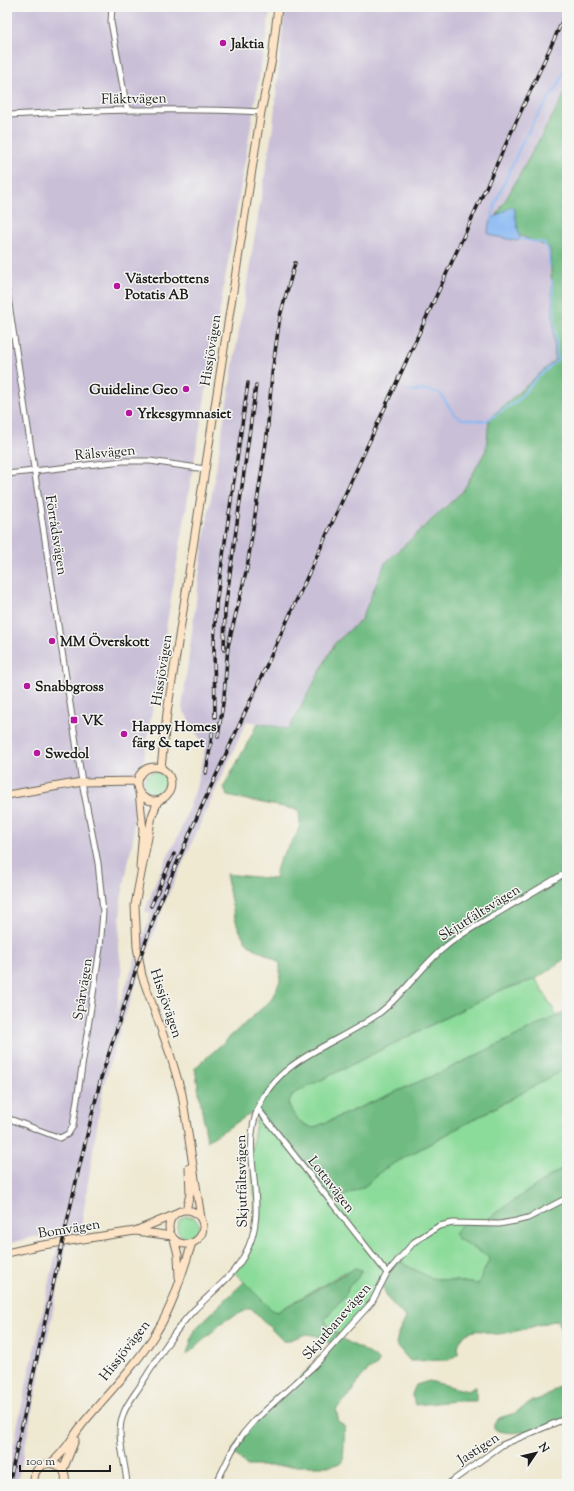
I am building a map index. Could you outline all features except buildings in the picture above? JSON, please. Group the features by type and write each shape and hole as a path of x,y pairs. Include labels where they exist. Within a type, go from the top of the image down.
{"main road":[{"name":"Hissjövägen","path":"161,768 167,713 261,112 272,59 278,7"},
{"path":"147,768 161,768 169,775 171,784 167,795 158,801 146,798 139,792 137,781 142,772 147,768"},
{"path":"7,795 82,782 137,781"},
{"name":"Hissjövägen","path":"139,792 143,830 139,883"},
{"name":"Hissjövägen","path":"158,801 152,816 135,905 137,947 148,993 177,1073 188,1129 201,1218"},
{"name":"Hissjövägen","path":"186,1210 190,1194 188,1129"},
{"path":"186,1210 196,1213 201,1218 203,1225 200,1237 192,1243 186,1244 173,1238 169,1227 174,1215 186,1210"},
{"name":"Bomvägen","path":"7,1253 37,1246 136,1231 174,1215"},
{"name":"Bomvägen","path":"136,1231 173,1238"},
{"name":"Hissjövägen","path":"173,1238 178,1255 179,1283"},
{"name":"Hissjövägen","path":"36,1484 35,1474 41,1466 51,1463 61,1455 80,1427 142,1352 157,1331 179,1283 192,1243"},
{"name":"Hissjövägen","path":"63,1470 80,1427"},
{"path":"51,1463 58,1465 63,1470 65,1484"}],"street":[{"path":"112,7 111,22 127,109"},
{"name":"Fläktvägen","path":"7,115 127,109 206,109 261,112"},
{"name":"Förrådsvägen","path":"7,291 82,782"},
{"name":"Rälsvägen","path":"7,474 117,462 150,461 205,469"},
{"name":"Spårvägen","path":"7,1118 60,1138 68,1134 73,1126 100,948 103,912 98,863 82,782"},
{"name":"Skjutfältsvägen","path":"127,1484 120,1431 123,1413 184,1320 230,1275 243,1258 253,1238 256,1223 256,1198 251,1154 251,1137 258,1109 264,1096 274,1081 287,1069 377,1015 389,1005 447,945 472,928 567,872"},
{"name":"Lottavägen","path":"258,1109 387,1273"},
{"name":"Skjutbanevägen","path":"216,1484 232,1450 243,1434 255,1420 315,1365 372,1302 387,1273 414,1242 439,1226 453,1223 498,1224 516,1221 528,1218 567,1198"},
{"name":"Jastigen","path":"448,1484 502,1445 567,1418"}],"shaded area":[{"path":"7,7 271,7 133,824 134,834 121,900 119,949 122,973 116,1014 151,914 145,911 158,876 179,834 195,792 205,748 182,708 204,540 273,126 285,7 567,7 567,90 492,224 550,248 555,360 489,419 486,450 463,491 385,563 361,620 335,643 289,729 247,721 162,909 118,1036 103,1088 79,1240 75,1233 69,1234 17,1484 7,1483 18,1423 60,1235 33,1237 7,1244"}],"green space":[{"path":"567,90 567,957 536,979 499,991 293,1094 288,1103 297,1119 313,1128 448,1069 567,1011 567,1068 384,1169 365,1186 331,1202 258,1109 207,1141 195,1068 271,1000 280,981 280,964 273,958 251,946 240,932 231,902 226,874 275,879 280,860 296,836 300,824 298,810 227,796 224,787 258,723 289,729 335,643 361,620 385,563 463,491 486,450 489,419 555,360 550,248 492,224"},
{"path":"155,772 163,775 166,783 163,791 155,794 147,791 144,783 147,775"},
{"path":"536,979 557,1016 448,1069 313,1128 300,1122 292,1112 288,1103 293,1094 499,991"},
{"path":"567,1068 567,1165 504,1207 483,1223 457,1238 490,1258 478,1284 431,1278 398,1260 372,1302 339,1335 328,1327 325,1319 346,1294 349,1286 360,1275 345,1272 277,1312 273,1311 233,1271 243,1258 256,1223 251,1154 258,1109 365,1186 384,1169"},
{"path":"567,1165 567,1353 558,1320 520,1330 497,1334 474,1331 468,1333 460,1340 458,1354 449,1360 410,1361 396,1345 398,1334 406,1318 388,1299 382,1285 398,1260 431,1278 478,1284 490,1258 457,1238 454,1233 463,1223 483,1223 504,1207"},
{"path":"184,1216 192,1216 199,1223 199,1231 192,1238 184,1238 177,1231 177,1223"},
{"path":"355,1268 362,1270 357,1279 349,1286 346,1294 325,1319 327,1326 333,1332 374,1356 379,1361 377,1365 367,1371 349,1396 336,1410 339,1422 345,1426 343,1462 331,1466 247,1466 232,1451 243,1434 332,1345 318,1336 306,1334 284,1342 251,1308 224,1321 187,1355 194,1330 244,1282 273,1311 277,1312"},
{"path":"567,1380 567,1418 531,1431 512,1433 494,1429 494,1424 499,1418 515,1413 533,1401 545,1397"},
{"path":"429,1381 468,1391 476,1386 476,1401 456,1401 415,1405 412,1394 416,1385"}],"water":[{"path":"512,206 514,208 520,239 517,241 493,236 488,233 489,223 492,219"}],"waterway":[{"path":"492,219 495,204 522,143 535,119 559,84 567,62"},
{"path":"520,239 543,243 548,249 550,266"},
{"path":"406,391 426,390 440,393 454,414 462,419 486,421 517,401 533,382 557,360 552,280"}],"railway":[{"path":"9,1484 79,1168 101,1078 135,972 158,907 197,817 567,11"},
{"path":"218,737 224,696 228,646 247,568 267,436 272,374 280,316 295,263"},
{"path":"215,717 214,645 216,604 248,383"},
{"path":"224,650 225,610 256,385"},
{"path":"206,773 213,729"},
{"path":"151,906 174,854"}],"place":[{"name":"Jaktia","path":"223,43"},
{"name":"Västerbottens Potatis AB","path":"117,286"},
{"name":"Guideline Geo","path":"186,389"},
{"name":"Yrkesgymnasiet","path":"129,413"},
{"name":"MM Överskott","path":"52,641"},
{"name":"Snabbgross","path":"27,686"},
{"name":"VK","path":"74,720"},
{"name":"Happy Homes färg & tapet","path":"124,734"},
{"name":"Swedol","path":"37,753"}]}
